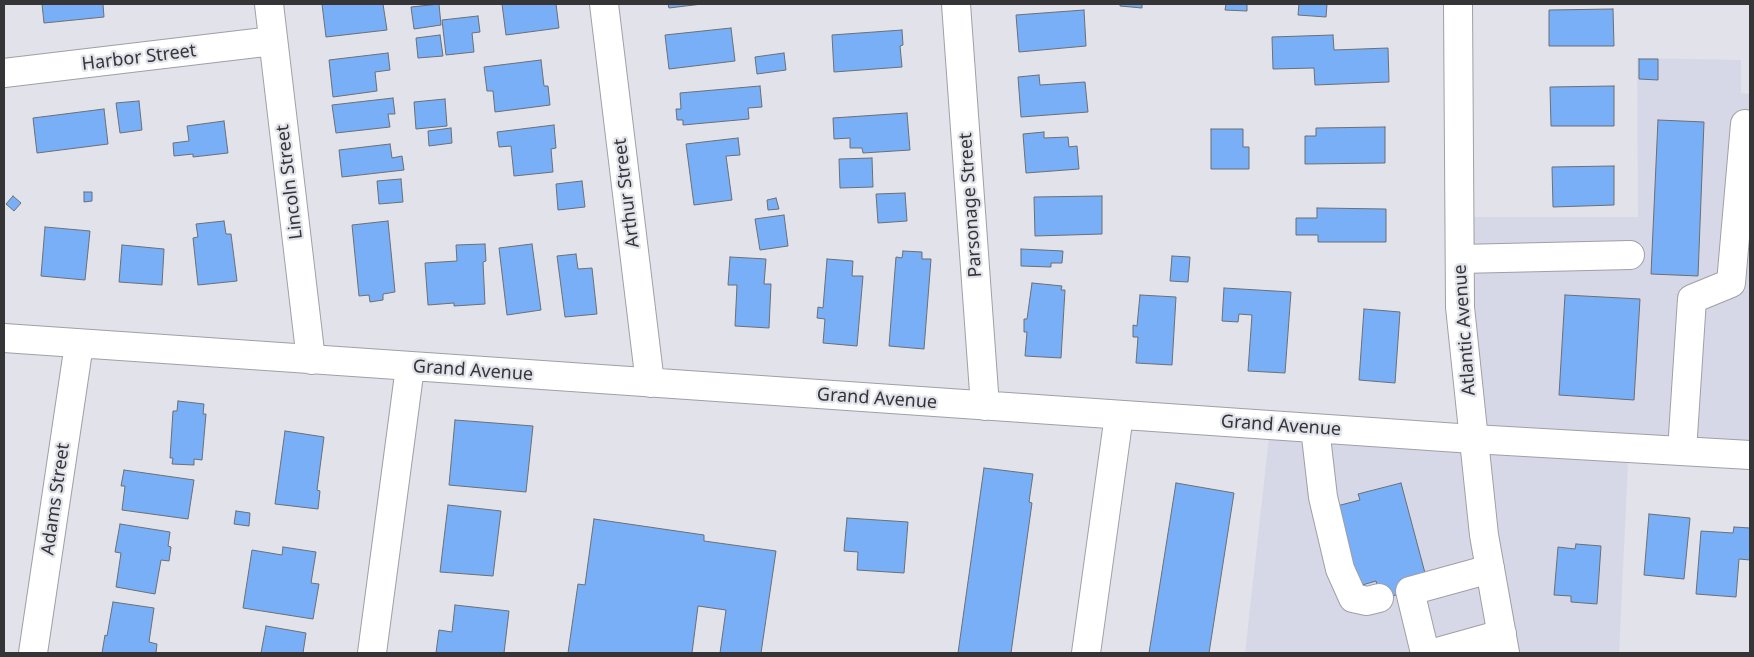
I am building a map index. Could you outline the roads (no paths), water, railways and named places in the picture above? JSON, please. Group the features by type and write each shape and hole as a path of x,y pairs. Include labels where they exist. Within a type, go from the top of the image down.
{"street":[{"name":"Lincoln Street","path":"269,4 311,360"},
{"name":"Arthur Street","path":"604,4 650,383"},
{"name":"Parsonage Street","path":"956,4 985,406"},
{"name":"Atlantic Avenue","path":"1458,4 1460,307 1484,535 1504,644"},
{"name":"Harbor Street","path":"4,74 273,42"},
{"path":"1682,451 1692,299 1731,283 1745,124"},
{"path":"1460,259 1630,255"},
{"name":"Grand Avenue","path":"4,338 1473,439 1750,455"},
{"name":"Adams Street","path":"33,653 79,344"},
{"path":"372,653 410,367"},
{"path":"1086,653 1119,415"},
{"path":"1315,428 1323,497 1340,568 1353,598 1367,601 1379,598"},
{"path":"1425,653 1410,591 1490,569"},
{"path":"1434,653 1504,644"}]}
